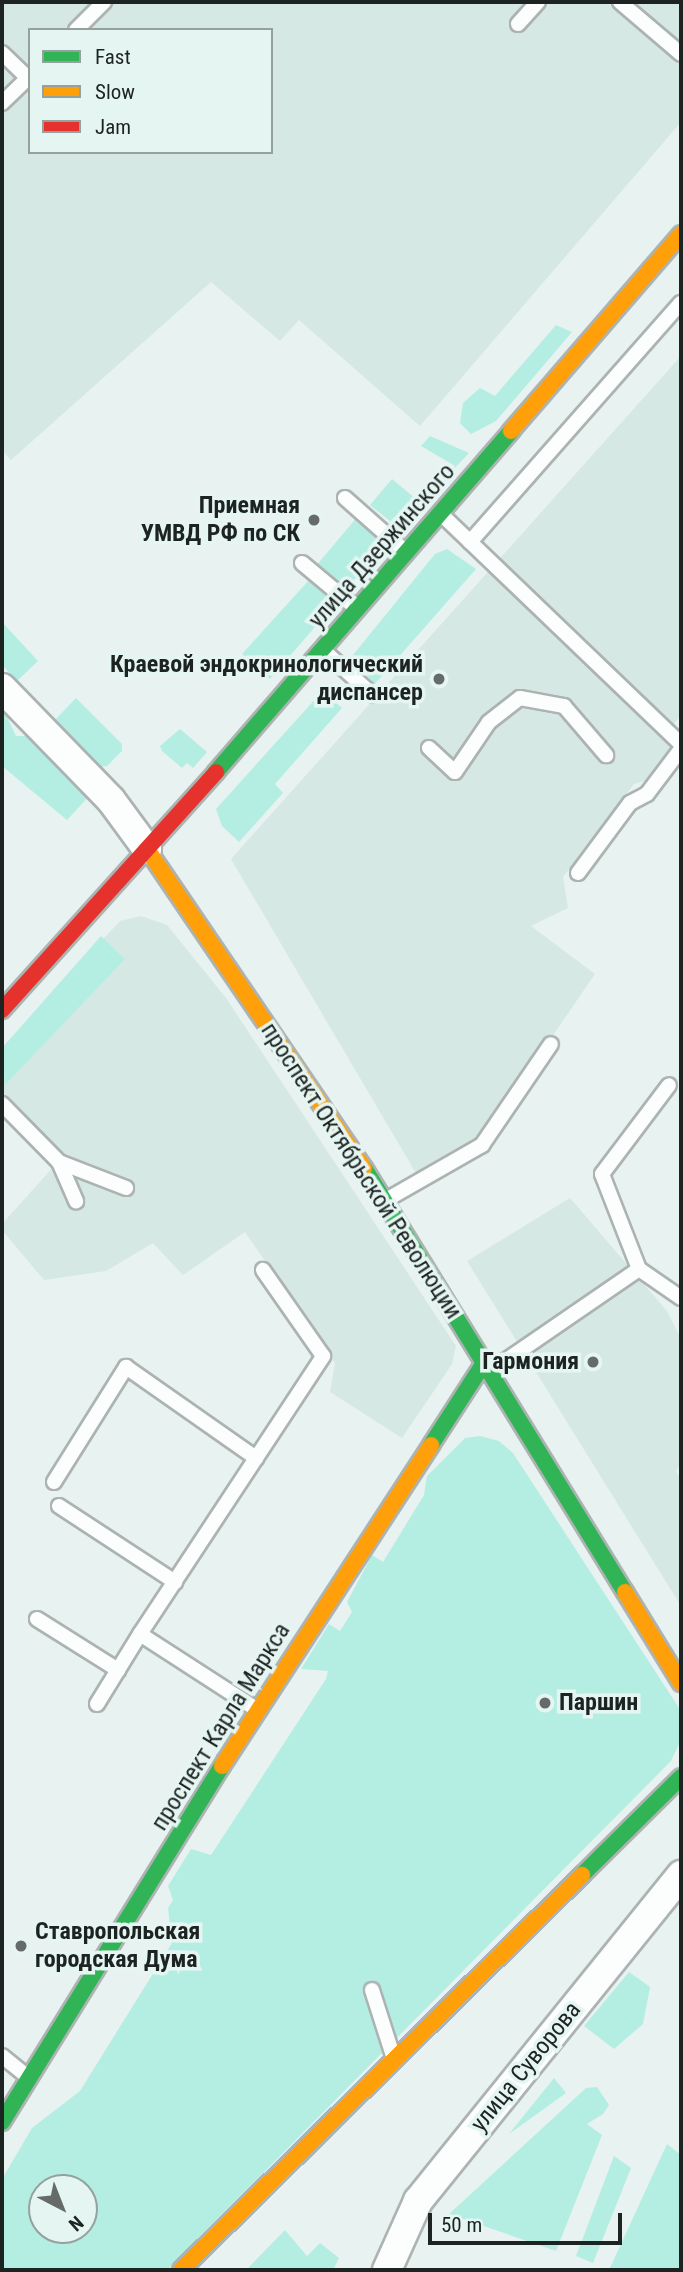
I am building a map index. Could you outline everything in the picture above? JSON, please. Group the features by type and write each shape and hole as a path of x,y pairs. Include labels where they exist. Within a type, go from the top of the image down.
{"main road":[{"name":"улица Дзержинского","path":"2,1010 257,725 681,234"},
{"name":"проспект Октябрьской Революции","path":"147,849 385,1200 489,1365 681,1683"},
{"name":"проспект Карла Маркса","path":"2,2122 257,1710 489,1365"},
{"path":"181,2270 681,1777"}],"street":[{"name":"проспект Октябрьской Революции","path":"2,688 111,800 147,849"},
{"name":"улица Суворова","path":"387,2270 418,2201 681,1875"}],"lane":[{"path":"78,28 104,2"},
{"path":"518,24 538,2"},
{"path":"620,2 681,54"},
{"path":"2,53 28,77"},
{"path":"2,103 28,79"},
{"path":"470,542 681,303"},
{"path":"430,495 440,514 680,739 647,794 630,803 578,873"},
{"path":"345,498 406,552"},
{"path":"302,564 358,609"},
{"path":"322,650 373,695"},
{"path":"429,748 455,772 489,722 520,698 564,706 606,755"},
{"path":"241,712 257,725"},
{"path":"385,1200 482,1145 551,1044"},
{"path":"669,1085 603,1174 639,1269 681,1298"},
{"path":"2,1104 59,1162 76,1201"},
{"path":"59,1162 127,1188"},
{"path":"489,1365 639,1269"},
{"path":"97,1704 323,1356 263,1270"},
{"path":"54,1482 126,1367 256,1458"},
{"path":"59,1506 175,1582"},
{"path":"37,1619 118,1670"},
{"path":"140,1634 257,1710"},
{"path":"372,1990 394,2061"},
{"path":"2,2056 28,2077"}],"shaded area":[{"path":"2,2 681,2 681,122 420,426 299,320 280,341 211,282 11,460 2,450"},
{"path":"681,356 681,715 665,735 676,747 654,778 634,784 563,877 568,908 531,926 595,974 479,1143 420,1180 231,859"},
{"path":"141,916 167,925 226,998 456,1346 452,1364 402,1438 330,1392 335,1363 245,1232 183,1275 153,1243 106,1271 44,1280 2,1230 2,1224 55,1165 2,1113 2,1048 120,921"},
{"path":"570,1198 667,1311 681,1339 681,1464 676,1471 681,1479 681,1606 467,1261"}],"green space":[{"path":"556,325 572,332 496,421 471,434 460,423 463,403 480,388 495,396"},
{"path":"430,436 469,453 433,491 455,466 421,446"},
{"path":"392,479 422,504 401,530 370,505"},
{"path":"358,516 385,543 347,588 342,588 316,566"},
{"path":"447,549 476,569 374,685 353,655 435,554"},
{"path":"309,580 334,600 333,606 270,679 242,654"},
{"path":"2,622 38,661 17,681 2,665"},
{"path":"327,695 342,708 275,784 283,793 239,842 222,826 216,809 317,697"},
{"path":"76,698 122,744 122,751 107,766 100,767 54,721"},
{"path":"2,707 16,736 37,736 92,793 67,820 2,766"},
{"path":"180,729 207,752 193,768 187,763 182,768 162,751 160,746"},
{"path":"101,936 125,959 5,1085 2,1048"},
{"path":"480,1436 499,1441 513,1453 681,1711 681,1740 671,1761 167,2270 2,2270 2,2179 32,2128 80,2091 172,1943 168,1908 173,1900 168,1886 191,1849 211,1855 326,1679 328,1671 301,1669 329,1624 340,1631 352,1612 347,1602 372,1555 383,1562 424,1495 427,1476 465,1438"},
{"path":"629,1972 650,1987 643,2024 614,2049 584,2026"},
{"path":"554,2078 566,2093 509,2134"},
{"path":"597,2087 609,2105 603,2114 587,2124 602,2135 556,2251 449,2214 586,2088"},
{"path":"667,2144 681,2155 681,2270 609,2270"},
{"path":"614,2156 631,2168 593,2263 576,2256"},
{"path":"285,2230 307,2256 320,2243 339,2258 333,2270 246,2270"}],"traffic: fast":[{"path":"216,772 511,431"},
{"path":"364,1168 625,1592"},
{"path":"431,1445 486,1360"},
{"path":"2,2122 222,1766"},
{"path":"582,1875 681,1777"}],"traffic: slow":[{"path":"511,431 681,234"},
{"path":"147,849 364,1168"},
{"path":"222,1766 431,1445"},
{"path":"625,1592 681,1683"},
{"path":"181,2270 582,1875"}],"traffic: jam":[{"path":"2,1010 216,772"}],"place":[{"name":"Приемная УМВД РФ по СК","path":"314,520"},
{"name":"Краевой эндокринологический диспансер","path":"439,679"},
{"name":"Гармония","path":"593,1362"},
{"name":"Паршин","path":"545,1703"},
{"name":"Ставропольская городская Дума","path":"21,1946"}]}
